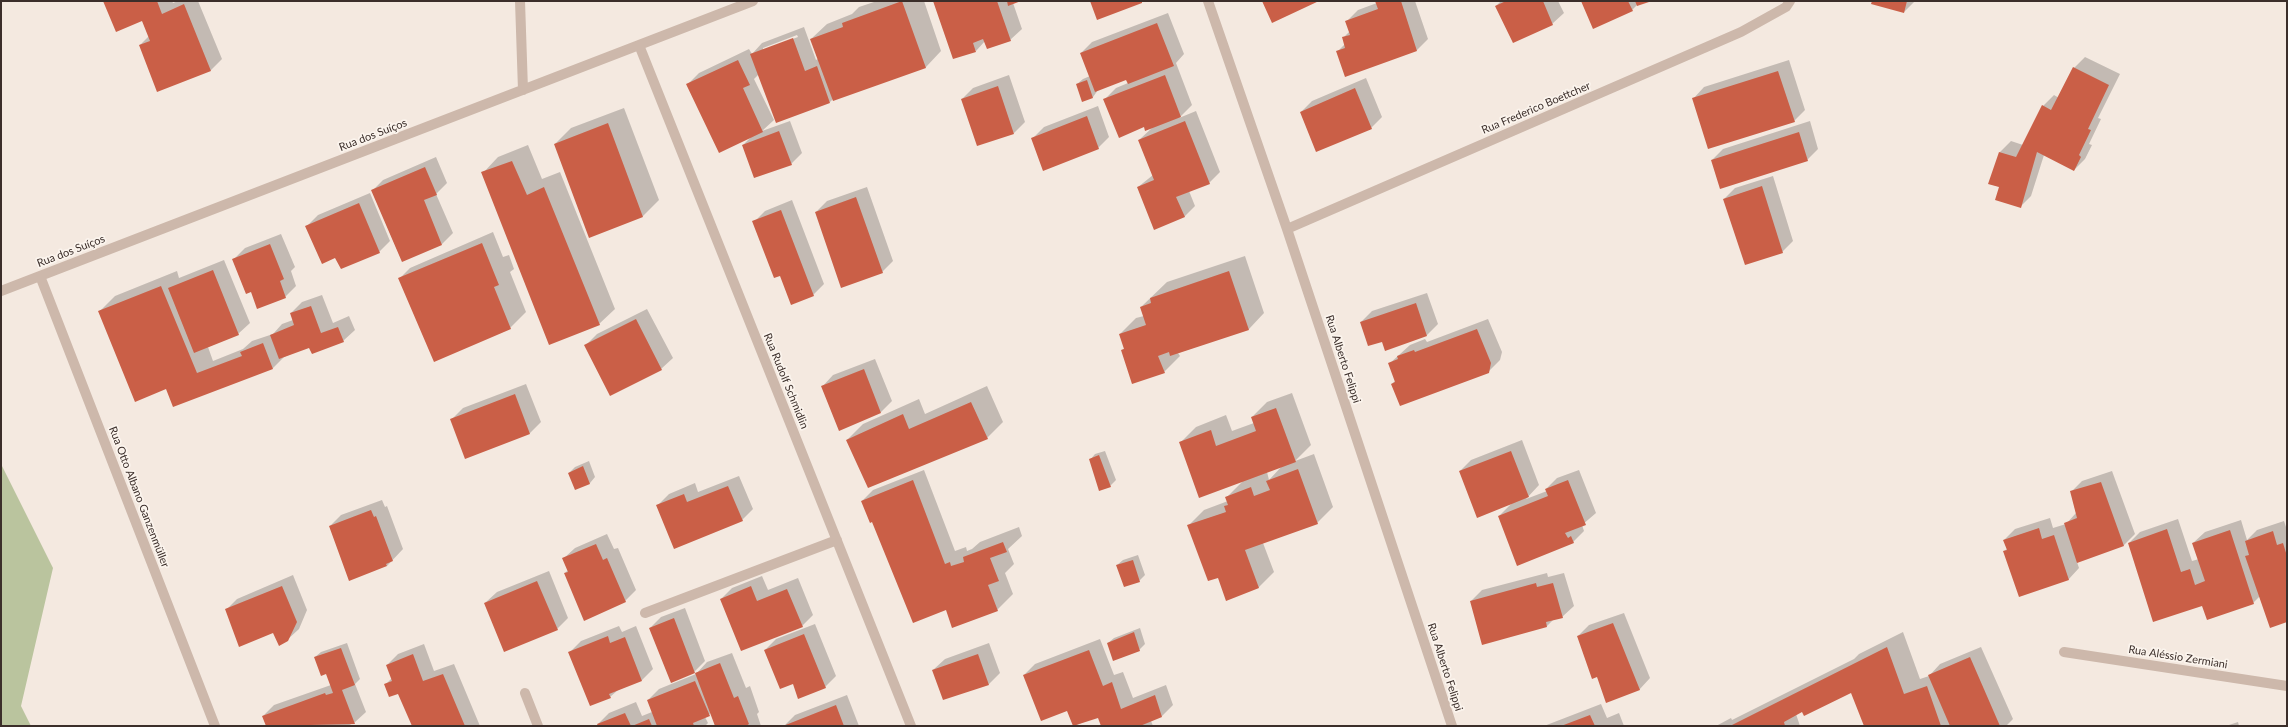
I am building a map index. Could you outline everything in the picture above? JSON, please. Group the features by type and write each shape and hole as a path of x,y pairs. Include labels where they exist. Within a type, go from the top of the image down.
{"street":[{"path":"520,1 523,90"},
{"name":"Rua dos Suíços","path":"1,291 753,1"},
{"name":"Rua Alberto Felippi","path":"1208,1 1287,229 1452,726"},
{"name":"Rua Frederico Boettcher","path":"1287,229 1741,32 1780,10 1790,1"},
{"name":"Rua Rudolf Schmidlin","path":"639,45 911,726"},
{"name":"Rua Otto Albano Ganzenmüller","path":"40,276 215,726"},
{"path":"645,613 836,540"},
{"name":"Rua Aléssio Zermiani","path":"2064,652 2287,686"},
{"path":"525,693 538,726"}],"green space":[{"path":"1,464 53,568 21,706 31,726 1,726"}],"building":[{"path":"103,1 157,1 162,14 184,4 211,71 157,92 139,45 150,41 142,21 116,32"},
{"path":"902,1 926,68 833,101 810,39 843,27 842,23"},
{"path":"933,1 997,1 1011,41 987,49 983,39 973,43 976,52 953,59"},
{"path":"1007,1 1021,1 1008,6"},
{"path":"1090,1 1142,1 1142,3 1097,20"},
{"path":"1262,1 1319,1 1272,23"},
{"path":"1375,1 1401,1 1417,51 1345,77 1336,51 1345,48 1342,37 1350,35 1345,21 1378,9"},
{"path":"1506,1 1543,1 1553,25 1513,43 1495,6"},
{"path":"1581,1 1628,1 1633,11 1593,29"},
{"path":"1635,1 1652,1 1637,6"},
{"path":"1872,1 1907,1 1904,13 1871,4"},
{"path":"1157,23 1174,66 1128,84 1126,80 1095,92 1080,53"},
{"path":"793,38 805,71 817,66 830,103 776,123 750,54"},
{"path":"738,60 750,85 743,88 763,132 719,153 686,84"},
{"path":"2073,67 2109,85 2088,129 2091,130 2079,155 2081,157 2074,171 2037,152 2021,208 1995,200 1999,187 1988,184 1999,152 2016,157 2042,105 2051,110"},
{"path":"1778,71 1795,122 1708,149 1692,98"},
{"path":"1165,75 1181,117 1145,131 1144,127 1119,138 1103,99"},
{"path":"1087,80 1093,98 1082,102 1076,84"},
{"path":"998,86 1014,134 977,146 961,99"},
{"path":"1355,88 1372,129 1316,152 1300,112"},
{"path":"1087,116 1099,149 1043,171 1031,138"},
{"path":"1185,121 1210,184 1176,197 1185,217 1154,230 1137,187 1154,180 1138,140"},
{"path":"608,123 643,217 589,238 554,144"},
{"path":"779,131 792,165 754,178 742,145"},
{"path":"1799,132 1808,161 1720,189 1711,160"},
{"path":"512,161 527,195 544,187 600,325 549,345 481,172"},
{"path":"425,167 437,195 424,200 442,245 402,262 371,190"},
{"path":"1762,186 1783,253 1745,265 1723,199"},
{"path":"856,197 883,273 841,288 815,212"},
{"path":"359,203 380,253 341,269 335,258 322,264 305,226"},
{"path":"781,210 814,296 791,305 780,276 774,278 752,221"},
{"path":"482,243 499,285 494,287 511,329 434,362 398,278"},
{"path":"270,244 284,279 280,281 286,298 257,309 251,292 246,294 232,259"},
{"path":"213,270 239,335 194,353 168,288"},
{"path":"1229,271 1249,330 1170,356 1169,352 1158,356 1165,373 1132,384 1121,350 1124,349 1119,334 1146,325 1140,307 1151,303 1150,298"},
{"path":"161,286 197,373 242,356 240,352 263,343 273,369 173,407 166,389 135,402 98,311"},
{"path":"1416,303 1427,336 1385,351 1382,342 1368,346 1360,322"},
{"path":"311,306 321,333 338,327 344,342 312,354 309,348 279,359 270,335 294,325 290,313"},
{"path":"636,319 662,370 610,396 584,345"},
{"path":"1477,329 1491,363 1489,373 1400,406 1391,384 1395,382 1388,363 1398,359 1397,356 1414,350 1415,352"},
{"path":"864,369 881,413 839,431 821,386"},
{"path":"515,394 530,434 465,459 450,419"},
{"path":"971,402 988,439 868,488 846,440 903,414 909,429"},
{"path":"1276,408 1296,462 1199,498 1179,442 1211,430 1216,446 1256,431 1251,417"},
{"path":"1511,451 1529,497 1477,518 1459,471"},
{"path":"1099,455 1111,487 1099,491 1089,459"},
{"path":"583,466 590,484 575,490 568,473"},
{"path":"1298,469 1318,524 1245,550 1259,588 1226,601 1218,578 1208,581 1187,525 1226,512 1224,506 1228,505 1225,497 1251,487 1254,496 1270,490 1266,481"},
{"path":"913,480 945,564 950,562 951,566 964,562 963,557 1003,542 1007,552 990,558 999,581 988,585 998,611 952,628 946,610 913,623 872,522 870,523 861,501"},
{"path":"1568,480 1586,525 1565,533 1568,538 1571,536 1574,543 1517,566 1498,516 1548,496 1545,489"},
{"path":"2101,482 2124,546 2077,563 2064,523 2077,518 2070,491"},
{"path":"728,486 743,521 674,549 656,505 684,494 687,502"},
{"path":"371,510 374,517 376,516 393,561 386,564 387,566 349,581 329,526"},
{"path":"2039,528 2042,539 2054,535 2069,580 2019,597 2003,551 2007,550 2003,540"},
{"path":"2167,529 2181,572 2190,569 2195,585 2205,581 2192,543 2230,530 2254,604 2207,620 2202,606 2153,622 2128,543"},
{"path":"2273,531 2277,545 2283,543 2287,556 2287,622 2270,628 2245,556 2249,555 2245,541"},
{"path":"596,544 603,560 607,558 626,602 584,621 564,573 568,572 562,558"},
{"path":"1133,560 1140,582 1124,587 1116,565"},
{"path":"537,581 558,630 504,652 484,603"},
{"path":"1536,583 1537,587 1553,583 1563,618 1546,622 1547,627 1482,645 1470,601"},
{"path":"282,586 297,622 288,641 279,646 273,633 239,647 225,609"},
{"path":"751,586 757,601 787,589 803,627 741,651 720,599"},
{"path":"674,618 695,673 671,683 649,628"},
{"path":"1613,623 1640,690 1606,703 1597,677 1592,679 1577,636"},
{"path":"1134,632 1140,651 1113,661 1107,643"},
{"path":"804,634 826,688 798,699 793,684 780,689 764,650"},
{"path":"608,636 610,643 625,637 642,681 609,694 611,698 590,706 568,652"},
{"path":"1887,647 1904,694 1927,686 1941,726 1864,726 1851,693 1804,716 1802,712 1784,722 1785,726 1730,726"},
{"path":"341,648 355,685 342,690 355,724 266,726 262,716 325,693 326,695 333,693 326,674 321,676 314,657"},
{"path":"1089,650 1103,686 1112,682 1121,709 1155,695 1162,717 1140,726 1101,726 1098,718 1073,726 1067,711 1041,721 1023,675"},
{"path":"413,654 423,681 443,674 465,726 412,726 398,694 389,697 384,684 392,681 386,665"},
{"path":"978,654 989,685 943,700 932,670"},
{"path":"1970,657 2000,726 1950,726 1928,675"},
{"path":"720,663 734,698 738,696 749,724 746,726 715,726 695,673"},
{"path":"695,681 710,716 693,723 694,726 657,726 647,700"},
{"path":"836,705 844,726 783,726"},
{"path":"625,713 631,726 598,726 597,724"},
{"path":"1590,715 1595,726 1561,726"},
{"path":"649,719 652,726 632,726"}]}
